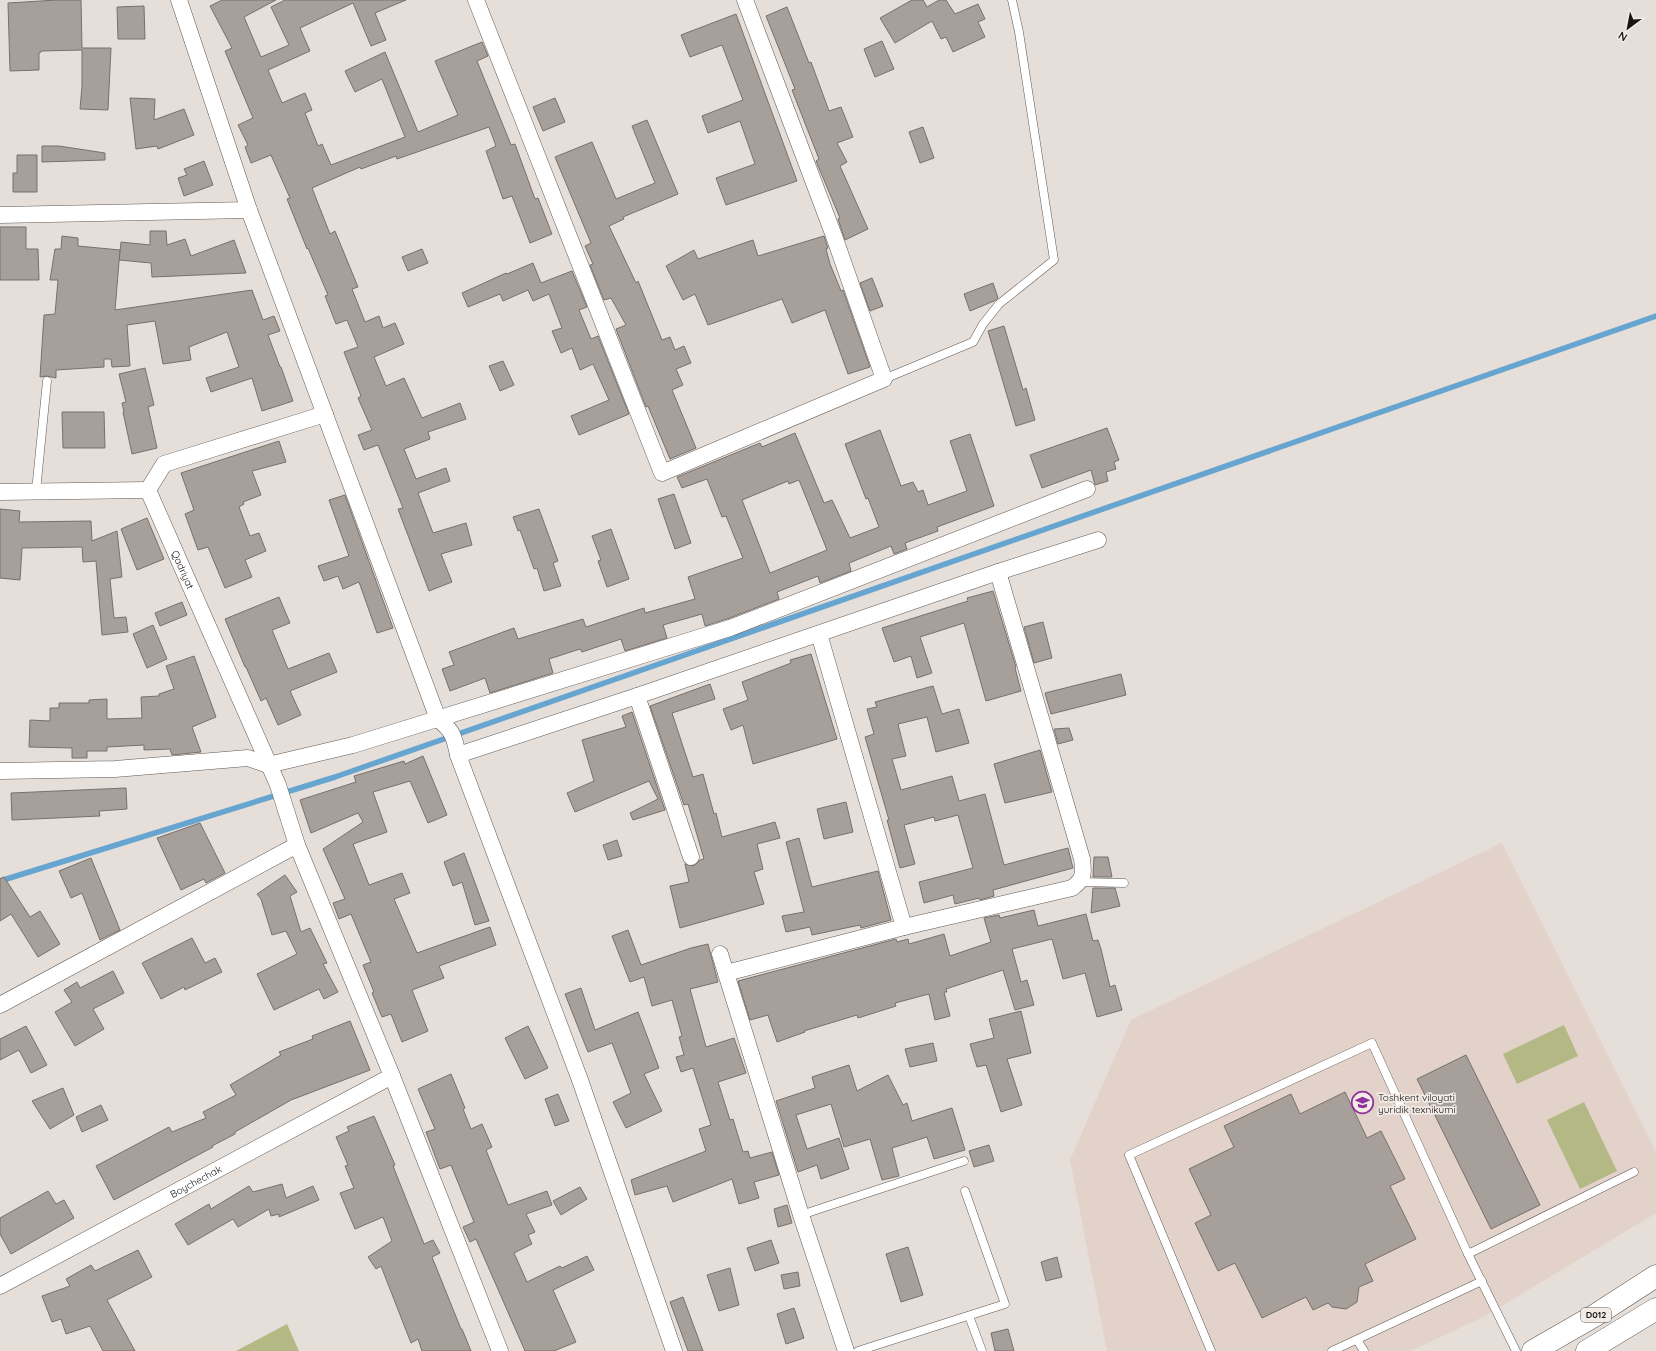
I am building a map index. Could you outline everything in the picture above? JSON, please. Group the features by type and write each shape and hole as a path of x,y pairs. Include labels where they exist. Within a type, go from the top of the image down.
{"highway":[{"name":"D012","path":"1533,1351 1594,1316 1656,1276"},
{"name":"D012","path":"1587,1351 1656,1309"}],"street":[{"path":"179,0 249,210 325,414 450,736 580,1080 674,1351"},
{"path":"476,0 662,472 884,379 834,236 745,0"},
{"path":"0,214 249,210"},
{"path":"0,492 148,490 164,464 325,414"},
{"path":"450,736 1088,489"},
{"name":"Qadriyat","path":"148,490 280,793 297,846 392,1076 500,1351"},
{"path":"0,771 115,769 248,758 268,766 353,745 450,736 637,696 998,572 1098,540"},
{"path":"726,973 904,927 1072,888 1080,882 1084,872 1082,859 998,572"},
{"path":"819,634 904,927"},
{"path":"637,696 690,857"},
{"path":"0,1005 297,846"},
{"path":"720,954 801,1216 846,1351"},
{"name":"Boychechak","path":"0,1286 392,1076"}],"lane":[{"path":"884,379 973,342 983,324 1000,304 1054,260 1019,32 1012,0"},
{"path":"36,491 47,381"},
{"path":"1080,882 1124,883"},
{"path":"1211,1351 1129,1155 1372,1043 1468,1254 1516,1351"},
{"path":"801,1216 964,1161"},
{"path":"1468,1254 1634,1172"},
{"path":"858,1351 1005,1304 965,1191"},
{"path":"1332,1351 1482,1281"},
{"path":"968,1316 982,1351"},
{"path":"1357,1340 1364,1351"}],"shaded area":[{"name":"Toshkent viloyati yuridik texnikumi","path":"1502,843 1656,1152 1656,1213 1485,1316 1411,1351 1107,1351 1070,1160 1131,1020"}],"green space":[{"path":"1564,1025 1578,1056 1517,1084 1503,1054"},
{"path":"1584,1102 1617,1171 1580,1189 1547,1120"},
{"path":"287,1324 299,1351 236,1351"}],"building":[{"path":"81,0 82,48 111,48 108,110 80,109 82,86 82,50 41,51 39,53 39,70 10,71 8,3"},
{"path":"222,0 276,0 244,17 261,57 289,45 271,7 285,0 406,0 375,13 386,40 371,46 353,3 300,28 310,51 268,70 282,103 305,93 312,110 305,113 318,146 322,144 331,165 405,137 382,79 355,92 345,71 385,52 418,132 458,115 435,61 482,42 488,56 477,61 511,145 515,144 535,199 538,198 552,234 530,243 512,196 503,199 486,151 496,146 489,127 397,159 396,156 361,169 360,167 312,188 330,234 335,231 358,287 352,289 365,322 379,316 383,328 395,323 404,344 374,357 386,386 404,378 422,418 460,403 466,419 428,432 430,439 404,449 416,479 446,468 450,481 418,493 433,533 466,523 472,545 441,554 452,582 429,591 398,509 403,508 378,445 364,450 358,435 372,430 358,398 361,396 344,352 358,347 347,320 336,324 325,296 328,295 308,248 307,249 287,199 290,198 271,155 251,163 245,147 248,145 238,125 253,118 225,51 232,48 210,6"},
{"path":"912,0 923,0 927,7 939,0 946,0 955,14 978,4 985,19 978,22 985,37 953,52 946,37 941,39 932,21 895,43 880,18"},
{"path":"144,6 145,39 118,39 117,7"},
{"path":"787,7 809,63 811,62 829,111 841,107 853,137 837,143 847,162 840,166 868,229 845,240 838,219 840,218 816,161 819,159 792,90 795,89 766,16"},
{"path":"736,14 797,181 726,205 716,178 755,164 740,121 708,133 702,116 743,100 722,45 690,57 681,35"},
{"path":"882,41 894,69 875,77 864,49"},
{"path":"130,98 155,99 154,120 184,109 194,135 158,149 157,146 136,149"},
{"path":"555,98 565,122 543,131 533,107"},
{"path":"647,120 678,194 623,217 624,219 609,226 636,283 638,281 662,340 670,337 675,350 684,346 691,363 676,369 683,385 672,390 696,448 670,459 648,406 646,407 616,329 626,325 611,298 604,300 590,265 593,264 585,246 591,243 555,157 592,142 616,199 655,183 632,126"},
{"path":"923,127 934,158 920,163 909,132"},
{"path":"42,146 59,146 105,153 105,160 42,162"},
{"path":"17,155 37,155 37,192 13,192 13,173 17,173"},
{"path":"204,161 213,185 184,196 178,178 187,175 184,169"},
{"path":"0,227 26,227 26,249 38,249 39,280 0,280"},
{"path":"150,231 166,231 167,245 185,239 191,256 234,240 246,273 152,277 151,263 119,260 121,242 150,245"},
{"path":"62,236 78,238 78,246 120,250 115,310 252,290 263,320 274,316 280,331 268,335 293,401 262,411 252,378 211,392 206,378 239,367 227,332 189,347 191,360 163,364 155,321 127,325 130,366 112,367 111,359 104,359 104,367 56,370 56,378 47,376 40,377 44,315 55,314 58,280 50,280 55,249 61,249"},
{"path":"824,236 828,248 826,249 830,264 841,291 843,290 870,367 848,374 825,310 792,323 782,299 708,325 695,294 683,300 666,266 694,250 698,259 753,240 758,256"},
{"path":"422,249 428,263 408,271 402,257"},
{"path":"533,263 541,283 572,271 587,307 579,310 591,339 598,336 629,414 579,435 571,416 609,400 593,364 580,370 572,348 561,353 552,331 562,328 549,294 533,301 528,290 503,301 500,294 468,307 462,293 506,273 507,274"},
{"path":"872,278 883,306 870,311 860,283"},
{"path":"993,283 998,298 970,311 964,294"},
{"path":"1004,326 1023,390 1026,388 1035,420 1016,426 988,331"},
{"path":"503,361 514,385 500,391 489,366"},
{"path":"145,368 154,405 148,407 157,448 132,454 123,412 122,403 126,402 119,374"},
{"path":"62,412 104,412 105,448 63,448"},
{"path":"1107,428 1119,460 1114,462 1116,469 1106,472 1108,481 1095,485 1091,470 1042,488 1030,455"},
{"path":"880,430 901,486 913,482 918,492 923,490 928,505 967,491 950,441 970,434 994,506 937,527 938,531 905,543 907,549 894,554 891,546 849,563 851,571 820,583 818,576 777,592 779,599 727,619 705,626 702,614 663,625 667,638 625,651 621,639 582,652 580,649 549,659 553,673 490,693 485,678 450,691 442,669 454,665 449,652 514,628 518,639 583,619 586,627 644,608 645,613 695,599 688,577 743,558 726,516 722,517 707,479 682,488 677,477 760,443 762,447 795,433 824,503 832,500 850,538 879,527 868,498 866,499 845,444","holes":["799,480 827,550 770,573 742,500 788,481 789,484"]},
{"path":"279,441 286,462 252,471 261,495 243,502 244,504 239,507 250,536 259,533 266,551 245,560 252,577 225,588 208,547 198,550 185,514 194,510 181,473"},
{"path":"674,494 691,543 675,549 658,499"},
{"path":"345,495 393,628 377,633 359,582 343,589 338,576 324,581 318,566 349,556 329,500"},
{"path":"0,509 20,511 19,522 91,521 92,541 117,531 122,577 110,579 114,618 126,617 128,632 102,635 96,561 83,562 82,547 22,548 20,580 0,578"},
{"path":"539,509 558,561 553,563 561,586 544,591 537,568 534,569 520,530 518,531 513,517"},
{"path":"147,518 164,559 137,570 121,529"},
{"path":"611,529 629,579 607,587 598,561 601,560 592,536"},
{"path":"993,591 1016,667 1021,691 986,701 964,623 920,637 932,673 917,678 911,656 894,662 882,628 968,601 967,598"},
{"path":"279,597 290,623 272,630 288,669 329,653 337,672 290,691 301,715 278,725 266,698 261,701 225,619"},
{"path":"182,602 187,615 160,626 155,613"},
{"path":"1043,622 1052,658 1034,663 1024,627"},
{"path":"153,625 167,659 147,668 133,634"},
{"path":"811,654 837,739 753,764 743,725 731,730 723,709 748,700 742,682 791,663 790,660"},
{"path":"194,656 216,717 192,727 201,752 172,755 170,749 144,750 144,745 107,747 107,751 87,751 87,758 72,758 72,748 29,747 30,720 50,721 50,708 59,708 59,703 89,703 89,700 107,699 107,719 142,718 141,697 159,696 159,694 174,689 166,666"},
{"path":"1121,674 1126,695 1051,714 1045,693"},
{"path":"710,684 715,699 672,713 693,777 703,774 722,837 775,822 780,838 757,844 763,869 754,872 764,904 680,928 670,886 689,882 685,864 694,866 700,860 704,859 688,804 684,805 650,706"},
{"path":"933,686 942,714 959,709 969,743 936,752 927,717 898,724 906,756 892,759 901,790 952,776 959,801 985,794 1004,865 1068,848 1073,868 993,890 994,896 980,900 979,898 955,904 953,895 924,903 919,882 973,868 958,815 935,821 934,817 904,825 915,864 900,868 887,820 889,820 865,737 874,734 867,709 877,707 875,702"},
{"path":"632,712 665,810 633,820 630,813 658,799 649,781 575,812 567,793 594,781 582,740 626,727 622,716"},
{"path":"1069,728 1073,740 1058,744 1054,729"},
{"path":"1040,750 1052,792 1005,803 994,764"},
{"path":"423,756 447,815 428,823 410,781 373,792 387,832 353,844 369,885 402,873 410,893 394,899 417,953 490,927 496,945 439,966 444,978 412,990 428,1031 402,1042 391,1014 382,1017 372,993 374,992 363,965 371,962 351,914 339,919 333,903 345,899 323,849 363,822 358,813 311,833 300,800 356,782 354,776 404,761 405,764"},
{"path":"126,788 127,809 99,811 100,816 12,820 11,793"},
{"path":"846,802 853,832 824,839 817,809"},
{"path":"200,823 225,873 206,883 204,879 181,890 157,838"},
{"path":"799,838 812,887 878,871 891,920 861,928 860,925 812,935 810,927 786,932 782,916 804,912 786,842"},
{"path":"617,840 622,856 608,860 603,845"},
{"path":"464,853 489,921 475,925 462,882 453,886 444,862"},
{"path":"1094,857 1108,857 1112,877 1093,877"},
{"path":"91,858 120,930 100,940 82,893 71,898 59,871"},
{"path":"285,875 297,892 290,896 301,932 310,928 327,963 323,964 338,992 324,999 319,989 274,1010 257,974 297,954 286,931 272,935 261,899 257,894"},
{"path":"4,877 30,917 40,911 60,944 38,957 11,914 0,921 0,879"},
{"path":"1093,888 1115,888 1120,906 1091,913"},
{"path":"1034,910 1038,926 1086,914 1093,941 1098,940 1101,949 1110,987 1115,985 1122,1010 1097,1017 1085,973 1063,979 1052,939 1012,949 1021,982 1027,980 1034,1005 1015,1010 1003,970 946,989 947,992 944,992 950,1016 935,1020 929,994 895,1003 896,1006 858,1018 857,1015 804,1031 805,1032 777,1042 768,1015 750,1020 738,981 896,939 897,942 908,939 909,944 944,934 950,956 991,942 984,918 999,915 1000,918"},
{"path":"628,930 641,965 691,948 708,944 718,982 690,989 706,1047 734,1038 746,1073 718,1082 730,1120 733,1119 743,1152 748,1151 750,1158 772,1152 779,1175 754,1182 759,1198 739,1204 732,1179 673,1202 667,1186 635,1195 631,1180 706,1151 699,1129 711,1125 693,1068 681,1072 676,1057 684,1055 679,1037 682,1036 672,1000 652,1006 644,977 630,982 612,936"},
{"path":"192,938 205,963 215,958 222,972 185,990 184,987 161,999 142,963"},
{"path":"113,971 124,993 93,1009 104,1029 75,1046 55,1012 72,1002 64,990 77,982 80,988"},
{"path":"581,988 595,1030 638,1012 659,1068 644,1074 662,1111 626,1128 613,1102 631,1093 612,1043 588,1052 565,994"},
{"path":"1021,1011 1031,1053 1007,1059 1022,1105 1001,1112 986,1065 977,1067 970,1044 994,1038 989,1019"},
{"path":"350,1021 370,1070 291,1100 235,1132 235,1134 212,1146 213,1147 114,1200 96,1166 169,1127 172,1132 206,1118 203,1112 236,1095 230,1085 281,1055 279,1052 313,1039 312,1036"},
{"path":"26,1026 47,1065 31,1073 19,1050 0,1060 0,1039"},
{"path":"528,1026 548,1068 525,1079 505,1038"},
{"path":"933,1043 937,1061 910,1067 905,1049"},
{"path":"1466,1055 1540,1205 1491,1229 1417,1079"},
{"path":"849,1065 857,1091 888,1075 903,1105 907,1103 912,1121 952,1108 965,1150 934,1159 927,1137 892,1148 899,1176 882,1180 870,1139 844,1147 831,1104 796,1115 807,1149 839,1138 849,1169 821,1179 817,1165 798,1172 776,1101 815,1088 812,1077"},
{"path":"451,1074 465,1108 463,1109 471,1129 482,1124 492,1147 486,1150 508,1205 547,1191 552,1205 526,1214 535,1232 528,1235 532,1244 514,1253 527,1282 560,1266 562,1268 587,1256 594,1270 553,1290 576,1342 554,1351 525,1351 476,1239 470,1242 463,1227 474,1222 451,1165 440,1169 426,1132 435,1129 418,1089"},
{"path":"63,1088 74,1115 50,1129 32,1101"},
{"path":"1345,1092 1367,1138 1381,1131 1405,1179 1390,1186 1416,1239 1365,1264 1373,1281 1359,1287 1357,1302 1346,1309 1332,1307 1328,1303 1313,1310 1306,1297 1262,1318 1235,1263 1218,1271 1195,1223 1211,1215 1189,1169 1234,1147 1224,1126 1291,1094 1300,1114"},
{"path":"558,1094 569,1121 555,1126 545,1099"},
{"path":"101,1105 108,1120 82,1132 76,1117"},
{"path":"374,1116 395,1165 393,1166 424,1244 433,1240 440,1253 432,1257 471,1351 422,1351 418,1339 411,1343 381,1266 376,1269 368,1257 392,1241 383,1217 355,1229 340,1193 354,1188 345,1166 348,1165 336,1137 349,1131 347,1127"},
{"path":"989,1145 994,1161 974,1167 969,1151"},
{"path":"282,1184 286,1198 313,1186 319,1200 279,1217 279,1214 271,1216 269,1209 238,1227 233,1219 188,1245 175,1224 209,1204 211,1209 249,1186 253,1192"},
{"path":"580,1187 587,1199 561,1215 553,1201"},
{"path":"48,1191 56,1204 64,1200 74,1218 11,1254 0,1234 0,1218"},
{"path":"787,1205 792,1223 778,1227 774,1209"},
{"path":"771,1240 779,1263 755,1271 747,1248"},
{"path":"908,1247 923,1295 901,1302 886,1254"},
{"path":"138,1250 152,1277 107,1300 135,1351 103,1351 90,1326 66,1334 61,1319 52,1322 42,1296 70,1286 66,1279 91,1265 95,1271"},
{"path":"1057,1257 1062,1277 1046,1281 1041,1262"},
{"path":"730,1268 739,1305 719,1311 707,1275"},
{"path":"798,1272 800,1286 784,1289 781,1275"},
{"path":"683,1297 703,1351 688,1351 670,1302"},
{"path":"794,1308 804,1338 786,1344 777,1314"},
{"path":"1008,1329 1014,1351 995,1351 991,1333"}],"waterway":[{"path":"0,881 335,777 1656,316"}],"place":[{"name":"Toshkent viloyati yuridik texnikumi","path":"1363,1103"}]}
